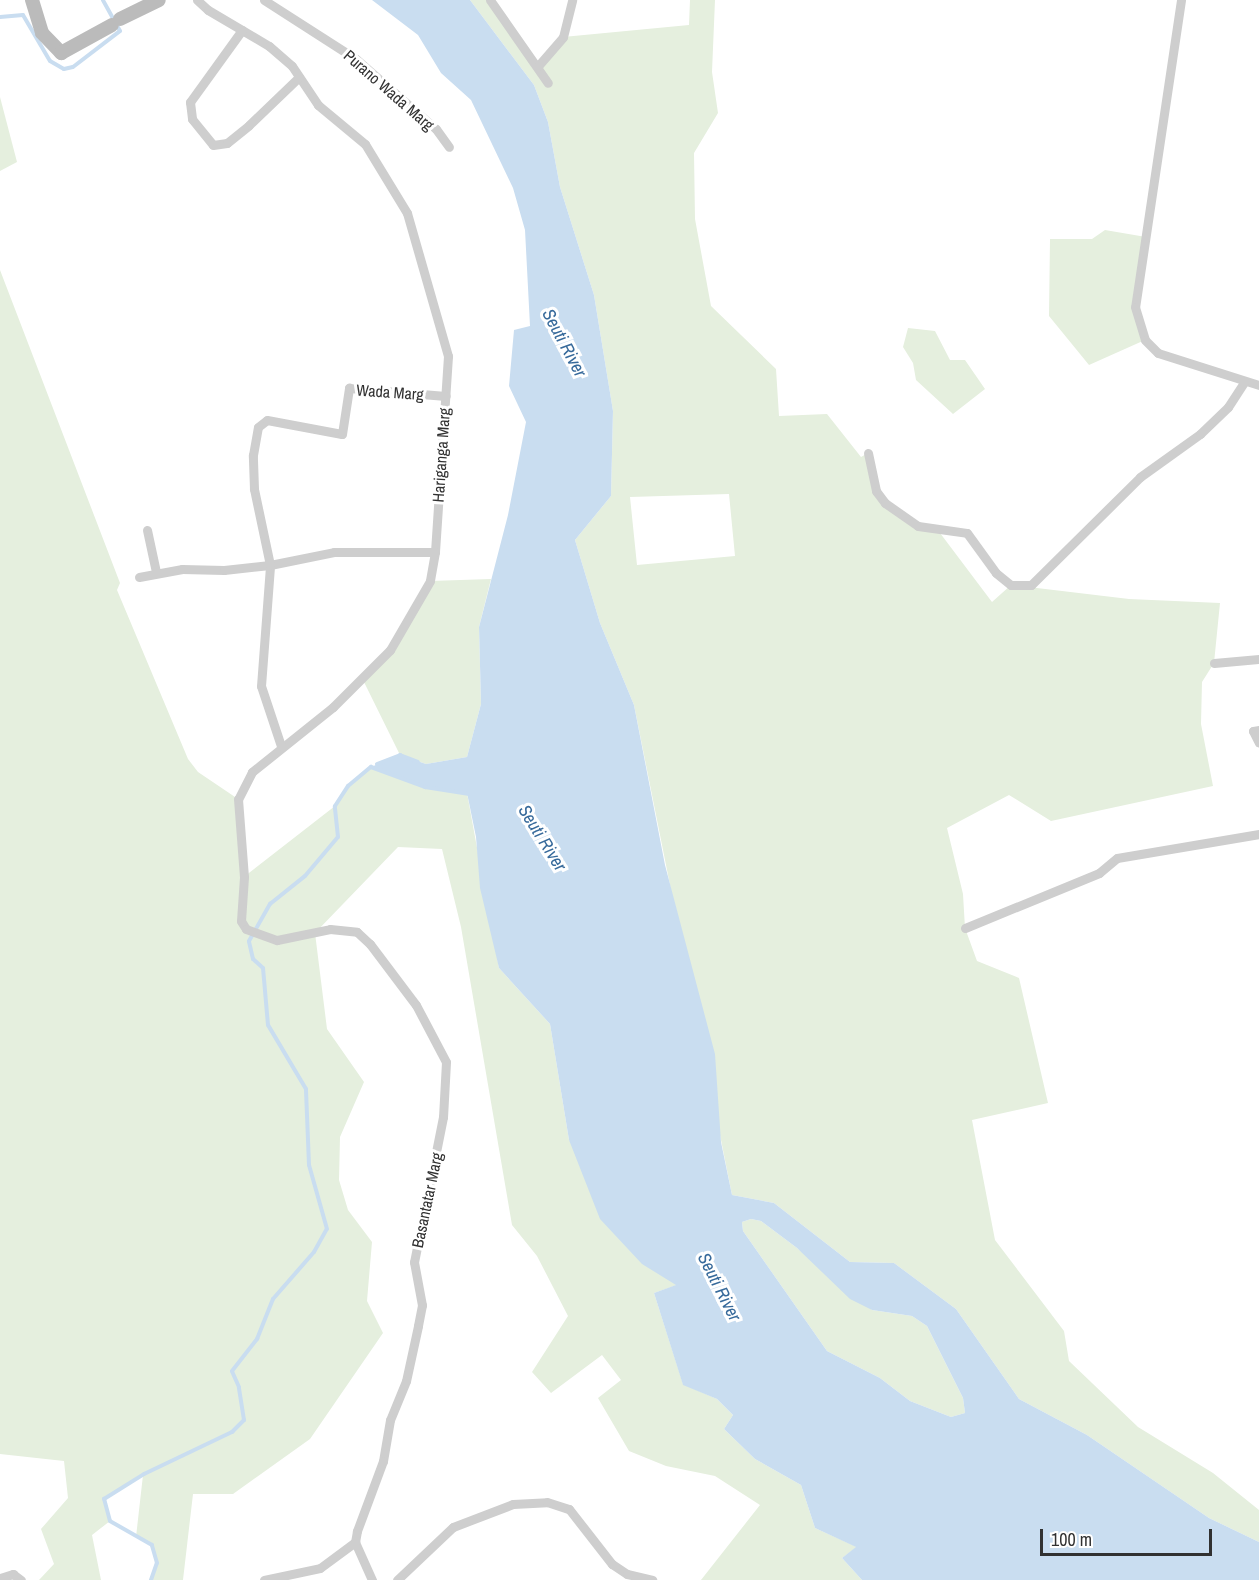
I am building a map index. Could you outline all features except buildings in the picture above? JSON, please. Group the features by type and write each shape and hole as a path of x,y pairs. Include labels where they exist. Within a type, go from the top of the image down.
{"street":[{"path":"32,0 42,33 61,53 149,2"},
{"name":"Hariganga Marg","path":"198,0 269,46 299,77 318,105 365,144 407,213 444,334 446,396 435,552 430,581 390,650 340,700 252,772 238,799 244,877 242,921 246,929 261,938"},
{"name":"Purano Wada Marg","path":"264,0 296,24 356,59 436,129 449,147"},
{"path":"490,0 548,82"},
{"path":"538,66 563,37 572,0"},
{"path":"1181,0 1135,307 1145,340 1158,353 1259,385"},
{"path":"242,30 190,102 192,119 213,145 227,143 299,77"},
{"path":"868,453 876,491 885,503 918,526 967,533 996,573 1011,585 1031,585 1140,477 1200,434 1228,407 1244,382"},
{"name":"Wada Marg","path":"270,565 269,548 254,489 253,456 258,427 267,420 342,434 349,388 446,396"},
{"path":"147,530 156,572"},
{"path":"139,577 156,572 270,565 334,552 435,552"},
{"path":"270,565 261,686 282,746"},
{"path":"1214,663 1259,659"},
{"path":"1259,730 1253,731 1259,743"},
{"path":"965,928 1099,873 1117,858 1259,834"},
{"name":"Basantatar Marg","path":"261,938 277,940 330,929 357,932 370,944 416,1005 446,1062 443,1117 415,1254 422,1305 406,1381 390,1420 383,1461 356,1542"},
{"path":"396,1580 453,1527 513,1504 547,1502 569,1509 612,1564 627,1574 652,1580"},
{"path":"264,1580 320,1568 356,1542 372,1580"},
{"path":"0,1578 13,1574 21,1580"}],"green space":[{"path":"470,0 490,0 538,66 563,37 689,25 690,0 715,0 712,72 718,113 694,153 695,219 711,306 776,369 779,416 827,414 861,457 868,453 876,491 902,517 937,529 992,602 1011,585 1129,599 1220,603 1214,663 1202,682 1201,724 1213,786 1051,821 1009,795 947,828 963,894 965,928 977,961 1019,978 1048,1103 972,1120 995,1240 1064,1331 1069,1361 1138,1427 1213,1473 1259,1510 1259,1542 1209,1518 1087,1435 1019,1399 956,1309 894,1263 850,1262 774,1203 732,1195 634,705 600,623 575,540 611,496 613,411 594,295 560,187 548,122 534,85","holes":["729,494 735,556 637,565 630,497"]},
{"path":"0,97 17,162 0,171"},
{"path":"1105,230 1146,237 1135,307 1145,340 1089,365 1049,316 1050,239 1092,239"},
{"path":"0,270 120,583 117,590 188,759 198,772 238,799 245,876 335,806 348,786 371,767 425,787 467,793 499,968 550,1024 569,1140 677,1285 654,1293 683,1384 717,1399 733,1415 724,1429 755,1459 801,1485 815,1528 857,1547 842,1558 862,1580 701,1580 760,1505 715,1476 666,1466 629,1451 598,1398 621,1380 602,1355 551,1393 532,1372 568,1316 537,1256 512,1225 461,927 442,849 398,847 315,933 327,1029 364,1082 340,1137 339,1180 348,1210 372,1242 367,1301 383,1333 310,1439 233,1494 193,1494 183,1580 151,1580 157,1563 152,1545 136,1537 143,1475 104,1499 110,1521 92,1535 101,1580 39,1580 54,1564 41,1529 68,1498 64,1461 0,1454"},
{"path":"908,328 935,331 950,360 965,360 985,389 953,414 916,380 913,363 903,347"},
{"path":"491,579 479,627 481,704 467,757 426,764 400,755 363,680 390,650 430,581"},
{"path":"751,1219 761,1221 797,1248 872,1310 912,1316 927,1326 963,1398 965,1413 951,1417 910,1401 880,1378 827,1351 743,1231 742,1222"}],"water":[{"name":"Seuti River","path":"372,0 470,0 534,85 548,122 560,187 594,295 613,411 611,496 575,540 600,623 634,705 665,865 715,1054 721,1142 732,1195 774,1203 850,1262 894,1263 956,1309 1019,1399 1087,1435 1209,1518 1259,1542 1259,1580 862,1580 842,1558 856,1547 815,1528 801,1485 755,1459 724,1429 733,1415 717,1399 683,1385 654,1293 676,1285 642,1264 600,1219 569,1140 550,1024 499,968 480,888 476,837 467,793 425,787 371,767 400,755 426,764 467,757 481,704 479,627 508,515 526,422 509,386 514,330 530,326 525,230 513,188 471,100 441,73 418,35","holes":["751,1219 761,1221 797,1248 850,1299 872,1310 912,1316 927,1326 963,1398 965,1413 951,1417 910,1401 880,1378 827,1351 743,1231 742,1222"]}],"waterway":[{"path":"0,17 23,15 50,61 64,69 73,67 120,31 103,0"},
{"path":"377,764 400,755 418,762"},
{"path":"151,1580 157,1563 152,1545 110,1521 104,1499 144,1474 232,1432 244,1420 239,1387 232,1371 257,1339 273,1299 314,1252 327,1229 309,1165 306,1089 268,1025 263,968 253,959 249,941 270,904 305,876 338,837 335,806 348,786 371,767 425,787 469,794"}]}
